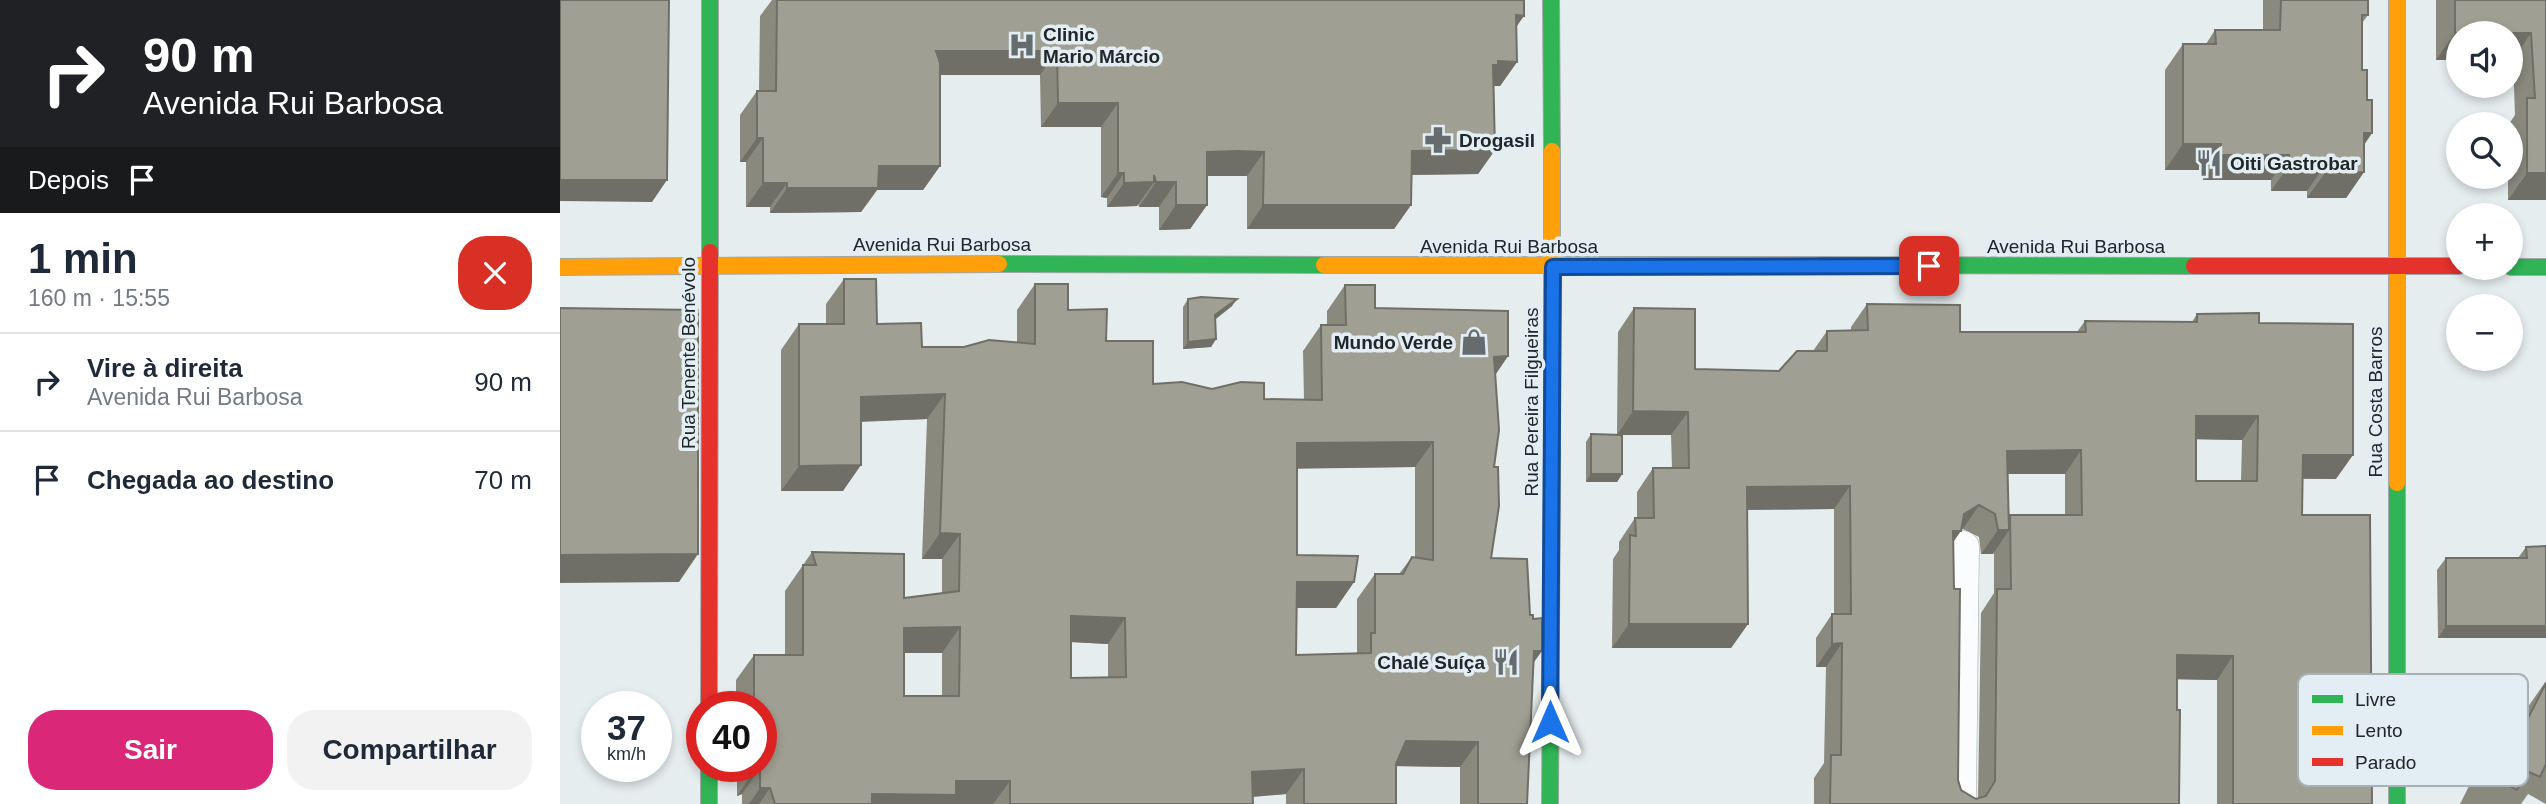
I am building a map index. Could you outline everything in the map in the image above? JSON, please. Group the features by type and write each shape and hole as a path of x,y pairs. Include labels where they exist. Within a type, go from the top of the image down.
{"street":[{"name":"Rua Tenente Benévolo","path":"709,691 710,0"},
{"name":"Rua Pereira Filgueiras","path":"1550,804 1553,267 1551,0"},
{"name":"Rua Costa Barros","path":"2397,0 2397,674"},
{"name":"Avenida Rui Barbosa","path":"560,267 2446,267"},
{"path":"2523,267 2546,267"},
{"path":"1960,804 1963,547"},
{"path":"709,782 709,804"},
{"name":"Rua Costa Barros","path":"2397,786 2397,804"}],"building":[{"path":"560,0 669,0 667,180 560,180"},
{"path":"777,0 1524,0 1524,16 1516,15 1517,62 1498,61 1498,65 1493,65 1495,150 1412,151 1411,205 1263,205 1264,152 1238,151 1207,152 1207,205 1176,205 1176,182 1156,182 1154,175 1154,182 1124,183 1124,173 1118,173 1118,103 1058,103 1057,51 936,51 940,63 940,166 879,166 878,188 787,188 787,183 763,183 763,138 757,138 757,91 776,91"},
{"path":"2281,0 2368,0 2368,15 2362,15 2362,70 2367,70 2367,100 2372,100 2372,133 2364,133 2364,172 2325,173 2325,165 2289,165 2289,155 2221,155 2221,144 2183,144 2183,44 2216,44 2215,30 2280,30"},
{"path":"2455,0 2546,0 2546,173 2527,173 2527,98 2535,98 2531,33 2523,33 2523,21 2455,21"},
{"path":"844,279 876,279 877,324 921,323 922,347 964,347 989,340 1035,344 1035,284 1068,284 1068,310 1107,309 1106,341 1153,341 1153,384 1182,382 1212,389 1241,382 1264,383 1264,399 1322,400 1321,325 1346,325 1345,285 1375,285 1375,308 1508,311 1508,356 1494,357 1499,430 1494,467 1498,467 1499,506 1491,558 1527,559 1530,615 1533,615 1533,619 1542,618 1542,651 1534,651 1527,804 1478,804 1478,742 1406,741 1396,764 1396,804 1304,804 1304,769 1252,772 1253,804 1010,804 1010,781 956,781 956,795 872,794 872,804 775,804 770,788 760,788 760,782 777,782 777,691 754,691 754,655 803,655 803,565 816,565 812,552 904,554 904,598 959,591 960,534 940,533 945,394 861,397 861,465 799,466 799,324 844,324","holes":["1433,442 1433,560 1412,557 1403,574 1375,574 1375,633 1371,633 1371,653 1296,655 1297,582 1354,582 1358,556 1297,555 1297,443","1071,616 1125,618 1126,677 1071,678","960,627 959,696 904,696 904,628"]},
{"path":"1188,299 1237,299 1215,315 1216,339 1188,342"},
{"path":"1867,304 1960,305 1960,332 2086,332 2085,321 2197,322 2197,314 2259,313 2259,323 2353,324 2353,455 2303,455 2302,515 2370,515 2371,674 2298,674 2298,786 2372,786 2372,804 2233,804 2233,656 2177,655 2177,710 2180,710 2179,804 1830,804 1831,755 1841,755 1842,643 1832,644 1832,614 1851,614 1850,486 1747,487 1748,624 1629,624 1630,535 1636,536 1635,518 1654,518 1653,468 1689,468 1688,412 1633,411 1634,308 1695,309 1695,369 1779,371 1797,351 1827,351 1827,331 1868,330","holes":["2196,416 2258,416 2257,481 2196,481","2081,450 2082,515 2010,515 2011,589 1997,589 1995,781 1986,796 1976,799 1961,790 1958,780 1960,589 1954,589 1953,531 1961,531 1964,514 1979,505 1995,514 1998,530 2009,530 2007,451"]},
{"path":"560,308 698,310 698,554 560,555"},
{"path":"1591,434 1622,435 1622,474 1591,474"},
{"path":"2546,546 2546,626 2446,626 2446,558 2527,558 2526,547"},
{"path":"2546,683 2546,764 2540,777 2528,771 2528,718"}],"traffic: fast":[{"path":"710,0 710,252"},
{"path":"1551,0 1552,151"},
{"path":"999,264 1324,265"},
{"path":"1815,265 2194,266"},
{"path":"2523,267 2546,267"},
{"path":"1550,804 1552,454"},
{"path":"2397,483 2397,674"},
{"path":"709,782 709,804"},
{"path":"2397,786 2397,804"}],"traffic: slow":[{"path":"2397,0 2397,483"},
{"path":"1552,151 1552,454"},
{"path":"560,267 999,264"},
{"path":"1324,265 1815,265"}],"traffic: jam":[{"path":"709,691 710,252"},
{"path":"2194,266 2446,266"}],"place":[{"name":"Clinic Mario Márcio","path":"1022,45"},
{"name":"Drogasil","path":"1438,140"},
{"name":"Oiti Gastrobar","path":"2209,163"},
{"name":"Mundo Verde","path":"1474,342"},
{"name":"Chalé Suíça","path":"1506,662"}],"route":[{"path":"1550,722 1553,267 1929,266"}]}
